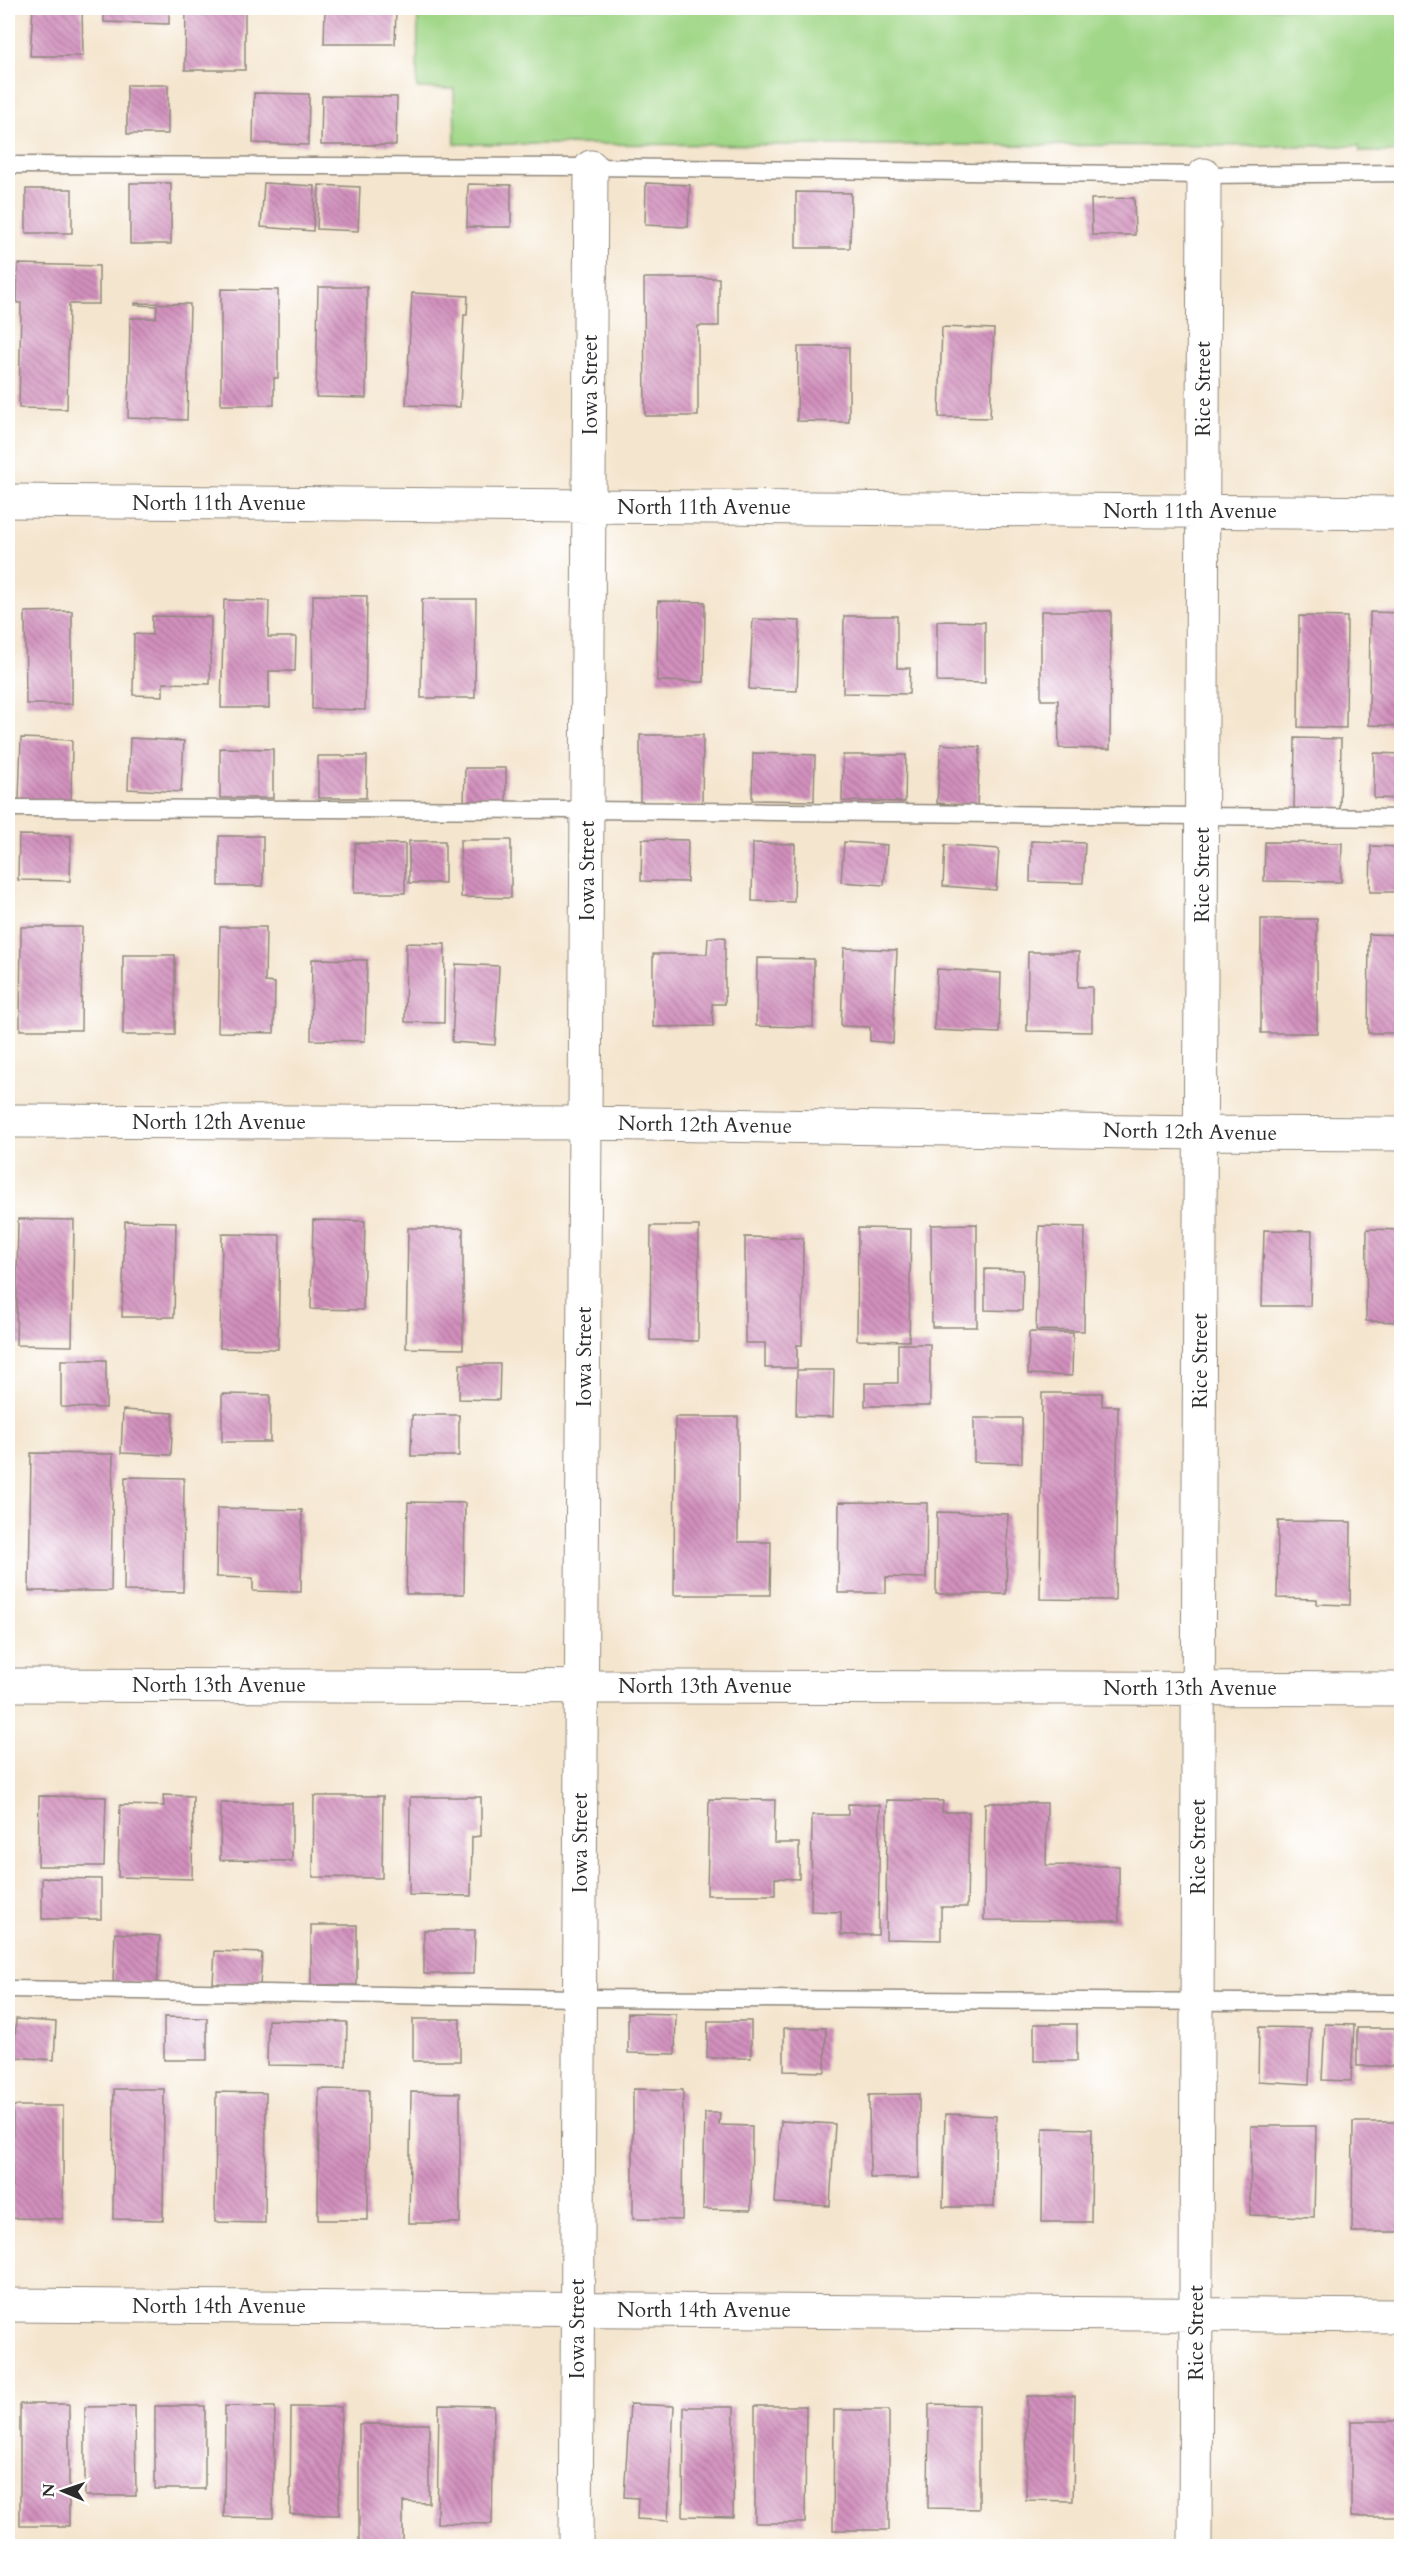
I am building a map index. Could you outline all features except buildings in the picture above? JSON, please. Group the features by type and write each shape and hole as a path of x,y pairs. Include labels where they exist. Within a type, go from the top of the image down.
{"street":[{"name":"Iowa Street","path":"576,2547 591,167"},
{"name":"Rice Street","path":"1195,2547 1204,175"},
{"name":"North 11th Avenue","path":"8,501 1401,513"},
{"name":"North 12th Avenue","path":"8,1121 585,1123 1401,1134"},
{"name":"North 13th Avenue","path":"8,1685 1401,1689"},
{"name":"North 14th Avenue","path":"8,2305 1401,2316"}],"lane":[{"path":"8,165 591,167 1204,175 1401,173"},
{"path":"8,808 587,810 1202,818 1401,818"},
{"path":"8,1989 579,1998 1401,2003"}],"green space":[{"path":"418,8 1401,8 1401,152 1360,152 1359,146 455,144 454,89 417,88"}]}
